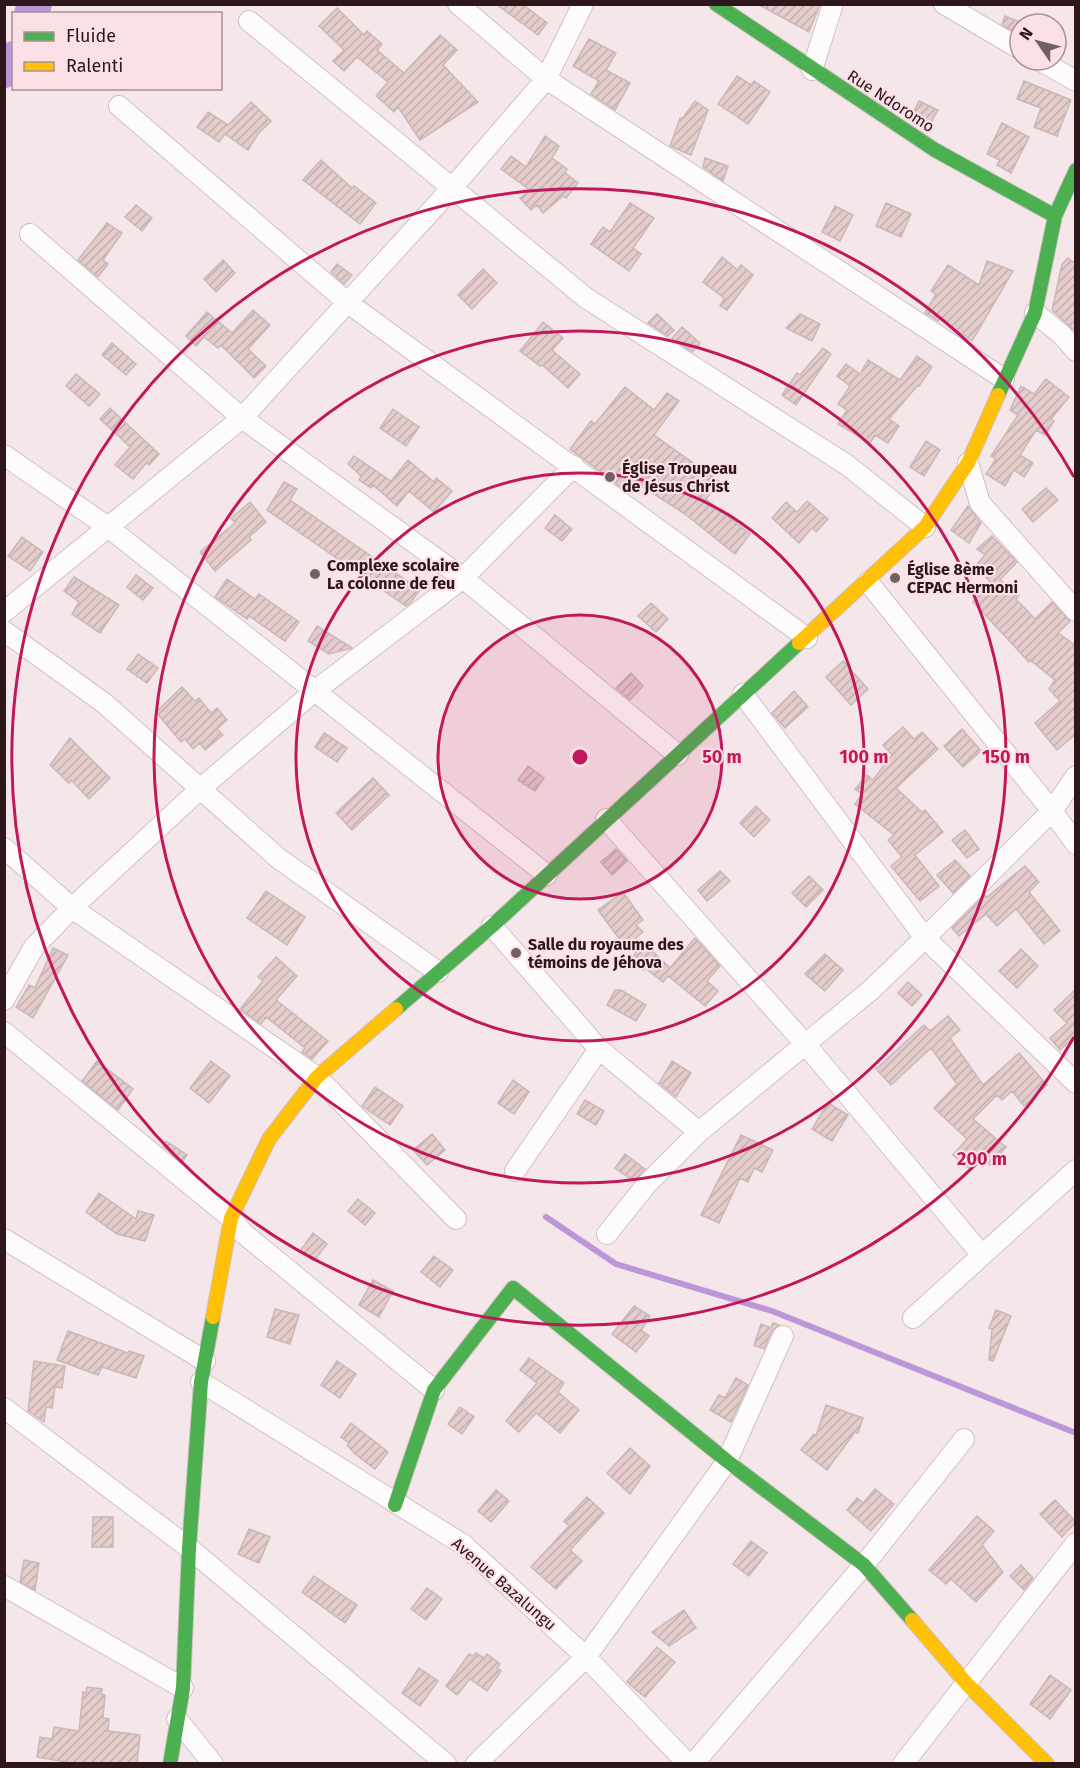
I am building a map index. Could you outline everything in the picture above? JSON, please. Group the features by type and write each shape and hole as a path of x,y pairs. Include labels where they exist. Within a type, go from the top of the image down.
{"street":[{"path":"458,4 546,79 1004,380"},
{"path":"4,612 242,418 452,188 546,79 583,4"},
{"name":"Rue Ndoromo","path":"716,4 935,150 1055,216"},
{"path":"812,70 833,4"},
{"path":"944,4 1008,42"},
{"path":"249,21 586,298 847,465 925,526"},
{"path":"1060,72 1076,81"},
{"path":"119,106 348,303 807,638"},
{"path":"170,1764 183,1688 189,1548 201,1382 231,1218 269,1139 317,1077 492,926 606,819 868,582 925,526 968,463 1035,313 1055,216 1076,170"},
{"path":"30,234 242,418 463,578 678,755"},
{"path":"1035,313 1061,334 1076,351"},
{"path":"4,455 108,527 547,875"},
{"path":"968,463 980,503 1076,611"},
{"path":"4,1000 34,947 72,908 200,789 316,690 463,578 574,466"},
{"path":"868,582 1076,844"},
{"path":"4,631 104,703 278,858 438,972"},
{"path":"743,694 925,939 1076,1083"},
{"path":"608,1234 647,1184 699,1132 806,1045 925,939 1052,811 1076,776"},
{"path":"606,819 806,1045 981,1254"},
{"path":"4,848 72,908 317,1077 456,1219"},
{"path":"492,926 599,1049 699,1132"},
{"path":"4,1032 231,1218 243,1233 434,1390"},
{"path":"515,1172 599,1049"},
{"path":"913,1318 1076,1170"},
{"path":"4,1239 205,1361"},
{"path":"395,1505 434,1390 513,1288 727,1461 864,1565 967,1684 1047,1764"},
{"path":"476,1764 586,1657 727,1461 783,1336"},
{"name":"Avenue Bazalungu","path":"201,1382 395,1505 464,1545 586,1657 688,1764"},
{"path":"4,1408 189,1548 446,1764"},
{"path":"693,1764 864,1565 964,1439"},
{"path":"903,1764 1076,1543"},
{"path":"4,1586 183,1688"},
{"path":"177,1719 213,1764"}],"building":[{"path":"496,4 522,4 547,23 538,35"},
{"path":"757,4 820,4 809,32"},
{"path":"337,8 364,35 367,31 382,44 377,50 404,73 440,35 457,50 443,65 478,102 420,140 398,107 394,112 376,96 388,82 357,57 344,71 333,61 344,50 319,26"},
{"path":"1005,16 1008,17 1008,28 1002,25"},
{"path":"589,39 616,53 606,70 630,83 615,110 591,94 599,81 573,66"},
{"path":"737,76 751,85 754,81 770,92 748,124 718,104"},
{"path":"1024,81 1071,100 1057,136 1034,127 1041,108 1017,99"},
{"path":"695,101 708,110 691,155 670,146 680,118 682,119"},
{"path":"919,101 938,110 929,126 912,115"},
{"path":"251,102 271,121 258,134 248,150 225,134 219,142 197,127 208,112 228,125"},
{"path":"1002,123 1029,137 1011,173 997,165 1000,160 987,154"},
{"path":"545,136 559,146 552,158 567,169 565,173 578,183 566,198 563,196 543,213 537,205 531,210 520,198 530,190 501,169 511,156 526,167"},
{"path":"705,158 728,166 723,181 703,167"},
{"path":"321,160 352,188 354,186 376,203 360,224 303,180"},
{"path":"630,203 654,218 633,248 641,254 629,271 591,244 603,227 610,232"},
{"path":"886,203 911,214 901,237 876,226"},
{"path":"136,205 152,218 142,231 125,217"},
{"path":"835,206 853,215 840,241 822,232"},
{"path":"107,223 122,233 103,260 108,264 98,277 78,260"},
{"path":"722,257 738,270 741,265 753,275 727,310 720,306 724,298 703,282"},
{"path":"1068,258 1076,264 1076,332 1052,310 1062,264"},
{"path":"223,260 235,273 216,292 204,279"},
{"path":"987,261 1013,271 972,341 940,318 938,321 925,313 936,294 931,291 948,265 979,285"},
{"path":"337,264 352,275 344,284 331,272"},
{"path":"483,269 497,283 472,309 458,295"},
{"path":"253,310 270,325 248,349 266,366 254,378 221,345 218,348 204,337 196,346 186,336 207,312 232,333"},
{"path":"657,314 674,330 668,336 648,323"},
{"path":"800,314 820,324 812,341 786,328"},
{"path":"543,322 563,338 552,350 580,374 568,388 542,365 540,366 520,351"},
{"path":"682,327 700,343 692,352 672,338"},
{"path":"112,343 136,364 126,375 102,355"},
{"path":"823,348 831,354 796,405 782,395 797,373 800,375"},
{"path":"917,356 932,367 919,386 889,419 899,426 888,443 875,435 870,443 838,424 847,410 838,404 850,386 837,376 846,364 860,374 868,360 900,380"},
{"path":"76,374 100,394 89,406 66,386"},
{"path":"1046,379 1069,397 1051,419 1054,421 1045,435 1036,430 1020,455 1033,463 1024,477 1014,470 1005,486 986,474 996,459 991,456 1018,415 1010,410 1021,386 1034,394"},
{"path":"625,387 654,410 667,393 679,401 654,435 720,482 706,499 750,534 735,554 685,514 629,478 622,488 570,449 591,421 595,424"},
{"path":"110,408 159,454 149,465 147,462 133,479 115,465 130,447 100,419"},
{"path":"393,409 419,427 406,446 380,428"},
{"path":"926,441 940,450 924,476 910,467"},
{"path":"354,456 391,481 408,460 434,482 436,478 452,491 434,512 409,491 397,506 373,485 371,488 359,480 361,476 348,464"},
{"path":"284,482 297,489 290,500 420,590 411,602 406,606 267,510"},
{"path":"1046,488 1058,500 1033,522 1022,509"},
{"path":"807,501 828,519 816,532 812,528 799,543 772,518 786,502 797,512"},
{"path":"250,502 266,522 249,537 251,540 215,571 200,552 235,523 231,518"},
{"path":"968,506 981,523 969,543 951,530"},
{"path":"555,515 572,529 562,541 545,528"},
{"path":"992,536 1017,562 1000,580 1019,595 1016,599 1035,619 1052,602 1070,621 1058,633 1076,646 1076,734 1057,750 1035,723 1060,701 1049,689 1055,680 1030,660 1029,662 973,602 990,581 975,567 985,555 977,549"},
{"path":"22,537 43,552 30,571 8,556"},
{"path":"136,575 153,588 143,600 127,587"},
{"path":"74,577 119,605 100,633 72,614 79,602 64,591"},
{"path":"227,579 255,599 259,594 299,622 285,641 249,616 247,619 215,597"},
{"path":"651,603 668,619 656,632 638,616"},
{"path":"317,626 352,648 329,654 308,641"},
{"path":"138,654 158,668 147,683 127,669"},
{"path":"843,661 868,689 851,705 826,677"},
{"path":"631,673 643,686 630,700 616,688"},
{"path":"182,687 195,701 199,698 211,713 217,708 227,720 217,729 223,735 205,750 200,743 193,749 185,739 181,742 156,712"},
{"path":"794,691 808,707 785,728 772,713"},
{"path":"903,727 914,739 922,732 938,749 896,788 922,812 925,810 943,832 915,855 939,886 920,901 891,866 902,857 888,840 894,835 855,804 862,794 855,789 867,775 873,780 892,755 883,745"},
{"path":"962,729 981,751 963,767 944,746"},
{"path":"324,733 347,748 337,762 315,747"},
{"path":"70,738 110,778 89,799 71,780 69,783 50,765"},
{"path":"528,766 544,778 535,791 518,780"},
{"path":"373,778 389,795 352,830 336,813"},
{"path":"756,806 770,820 754,837 740,823"},
{"path":"965,830 979,849 967,858 952,840"},
{"path":"616,849 627,861 612,875 601,862"},
{"path":"955,860 970,876 953,893 937,875"},
{"path":"1025,866 1039,882 1029,892 1060,931 1044,944 1016,909 997,926 986,914 959,936 952,928 985,895 987,897"},
{"path":"720,871 730,881 707,901 698,890"},
{"path":"809,876 823,890 806,907 792,893"},
{"path":"266,891 305,917 287,945 247,918"},
{"path":"623,892 643,920 636,925 643,932 625,947 598,910"},
{"path":"695,938 720,966 707,981 718,991 705,1006 668,976 663,982 645,968 643,970 632,959 642,941 670,968"},
{"path":"53,948 68,955 33,1018 16,1007 29,985 35,988"},
{"path":"1021,949 1038,966 1017,988 999,971"},
{"path":"825,954 843,970 825,991 805,974"},
{"path":"276,957 297,976 276,1000 328,1041 312,1059 302,1052 305,1048 266,1017 261,1024 240,1009 263,981 258,977"},
{"path":"908,982 922,995 912,1006 898,993"},
{"path":"1076,989 1076,1035 1060,1050 1050,1038 1067,1023 1054,1010"},
{"path":"615,990 621,990 646,1005 636,1021 607,1005"},
{"path":"948,1016 960,1030 950,1038 983,1085 1019,1053 1047,1085 1024,1106 1012,1091 1002,1100 997,1095 973,1119 1006,1147 990,1165 980,1157 970,1169 953,1155 967,1139 934,1108 957,1084 931,1048 891,1085 876,1069 924,1025 930,1031"},
{"path":"97,1061 133,1089 118,1110 82,1081"},
{"path":"211,1061 230,1076 209,1103 190,1088"},
{"path":"672,1061 691,1073 676,1097 659,1083"},
{"path":"513,1080 529,1092 514,1114 498,1103"},
{"path":"375,1087 403,1106 390,1125 362,1106"},
{"path":"585,1100 604,1111 596,1125 577,1114"},
{"path":"828,1103 848,1115 832,1141 812,1129"},
{"path":"432,1134 445,1150 427,1165 413,1150"},
{"path":"741,1135 773,1150 762,1172 754,1168 748,1182 740,1178 719,1223 701,1215"},
{"path":"166,1141 187,1155 182,1162 163,1146"},
{"path":"625,1154 645,1169 634,1181 615,1168"},
{"path":"99,1193 136,1219 138,1211 154,1215 145,1241 117,1234 86,1212"},
{"path":"358,1199 375,1213 365,1225 348,1211"},
{"path":"313,1233 327,1244 314,1261 300,1251"},
{"path":"434,1256 453,1270 440,1287 421,1272"},
{"path":"373,1280 393,1291 379,1317 359,1305"},
{"path":"634,1306 650,1316 641,1330 649,1336 636,1352 612,1334"},
{"path":"275,1309 299,1315 290,1344 267,1337"},
{"path":"996,1310 1011,1316 993,1361 989,1360 992,1329 989,1328"},
{"path":"773,1323 779,1325 772,1331 764,1349 754,1345 761,1324 771,1328"},
{"path":"68,1331 128,1353 129,1351 144,1356 136,1378 102,1367 98,1375 57,1360"},
{"path":"529,1358 564,1383 558,1392 579,1410 560,1433 536,1413 519,1432 506,1421 537,1383 520,1370"},
{"path":"34,1361 65,1366 62,1388 55,1387 52,1408 46,1407 44,1422 28,1411"},
{"path":"337,1361 356,1374 340,1398 321,1385"},
{"path":"736,1378 748,1385 731,1422 710,1410 719,1395 725,1398"},
{"path":"826,1405 863,1418 858,1433 855,1432 827,1470 801,1450 814,1434 816,1436"},
{"path":"460,1407 474,1417 462,1434 448,1424"},
{"path":"351,1423 388,1452 375,1469 355,1454 347,1445 349,1443 341,1437"},
{"path":"630,1448 650,1466 630,1494 607,1473"},
{"path":"875,1489 894,1504 871,1531 847,1510 857,1498 863,1503"},
{"path":"496,1490 509,1501 491,1522 478,1511"},
{"path":"587,1497 604,1513 570,1550 582,1561 556,1589 531,1567 569,1526 564,1521"},
{"path":"1055,1500 1076,1522 1062,1537 1040,1514"},
{"path":"977,1516 994,1531 982,1545 1003,1572 976,1602 951,1579 946,1584 929,1570"},
{"path":"93,1517 113,1517 113,1547 92,1547"},
{"path":"249,1529 270,1537 259,1563 238,1554"},
{"path":"751,1541 767,1553 749,1576 733,1564"},
{"path":"24,1560 39,1563 35,1590 20,1582"},
{"path":"1021,1565 1033,1578 1024,1590 1010,1576"},
{"path":"314,1576 357,1605 345,1623 302,1592"},
{"path":"427,1588 442,1599 426,1620 411,1609"},
{"path":"684,1610 696,1628 669,1646 652,1632"},
{"path":"657,1647 675,1662 645,1697 627,1682"},
{"path":"476,1653 484,1658 487,1654 500,1664 497,1668 501,1671 487,1691 470,1679 457,1695 446,1686 469,1654 473,1656"},
{"path":"419,1668 438,1681 420,1706 402,1693"},
{"path":"1050,1675 1071,1690 1050,1719 1030,1704"},
{"path":"87,1687 102,1689 101,1694 105,1695 103,1718 109,1719 108,1731 140,1735 137,1764 77,1764 37,1757 40,1737 52,1739 54,1727 79,1731 83,1692 86,1693"}],"waterway":[{"path":"32,12 35,4"},
{"path":"4,71 9,69 12,62"},
{"path":"546,1217 616,1264 772,1311 1076,1433"}],"traffic: fast":[{"path":"716,4 935,150 1055,216"},
{"path":"998,395 1035,313 1055,216 1076,170"},
{"path":"396,1009 492,926 799,643"},
{"path":"395,1505 434,1390 513,1288 727,1461 864,1565 912,1620"},
{"path":"170,1764 183,1688 189,1548 201,1382 213,1317"}],"traffic: slow":[{"path":"799,643 925,527 968,463 998,395"},
{"path":"213,1317 231,1218 269,1139 317,1077 396,1009"},
{"path":"912,1620 967,1684 1047,1764"}],"place":[{"name":"Église Troupeau de Jésus Christ","path":"610,477"},
{"name":"Complexe scolaire La colonne de feu","path":"315,574"},
{"name":"Église 8ème CEPAC Hermoni","path":"895,578"},
{"name":"Salle du royaume des témoins de Jéhova","path":"516,953"}]}
